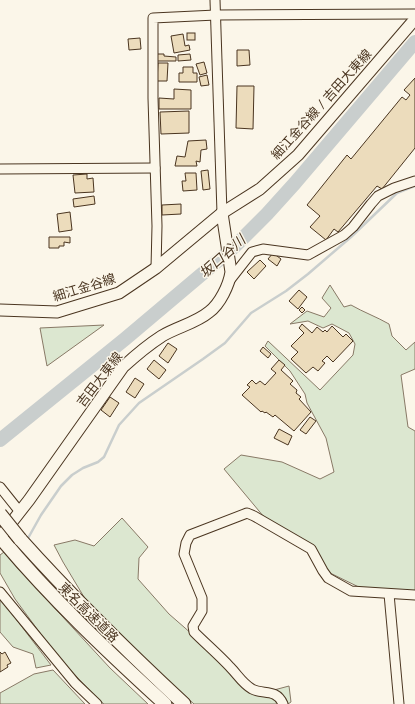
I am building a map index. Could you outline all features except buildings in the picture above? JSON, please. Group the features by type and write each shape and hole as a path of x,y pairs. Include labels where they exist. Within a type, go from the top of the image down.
{"highway":[{"name":"東名高速道路","path":"0,514 54,577 127,651 184,704"},
{"name":"東名高速道路","path":"0,537 35,577 87,630 165,704"}],"main road":[{"name":"細江金谷線 / 吉田大東線","path":"223,219 298,155 415,20"},
{"name":"細江金谷線","path":"0,310 57,312 119,293 223,219"},
{"path":"223,219 230,276"},
{"name":"吉田大東線","path":"0,537 123,367 139,352 162,336 210,312 223,294 230,276"}],"street":[{"path":"215,0 223,219"},
{"path":"156,268 158,226 153,98 153,18 216,15 415,14"},
{"path":"0,169 155,168"},
{"path":"230,276 252,252 263,249 308,255 344,235 353,227 378,196 394,188 415,181"},
{"path":"0,487 18,514"},
{"path":"0,496 18,514"},
{"path":"283,704 281,699 274,694 254,690 243,684 232,668 194,632 193,626 202,611 202,598 184,554 186,543 190,535 247,513 311,549 328,578 351,590 415,595"},
{"path":"0,592 75,684 97,704"},
{"path":"390,594 399,704"}],"green space":[{"path":"330,285 344,307 351,305 389,324 392,336 406,350 415,342 415,369 401,375 408,427 415,431 415,599 369,592 328,572 301,539 264,517 224,469 241,455 282,462 320,479 334,472 326,438 307,403 305,394 290,371 265,346 268,341 320,390 353,355 355,344 349,333 332,324 323,328 308,321 290,324 307,311 324,317 331,308 322,298"},
{"path":"104,325 47,366 40,328"},
{"path":"122,518 148,547 139,558 138,579 169,614 256,687 274,690 289,686 291,702 288,704 194,704 151,665 84,597 54,545 75,540 94,546"},
{"path":"4,552 110,668 148,704 104,704 57,656 15,599 0,573 0,555"},
{"path":"0,598 51,665 36,668 33,654 13,647 0,632"},
{"path":"53,670 85,704 0,704 0,693 34,674"}],"waterway":[{"name":"坂口谷川","path":"0,440 125,339 234,247 295,183 415,42"},
{"path":"27,540 41,515 61,486 72,475 83,468 98,462 104,457 119,425 139,403 225,343 251,313 286,291 308,274 351,237 397,193 415,186"}]}
